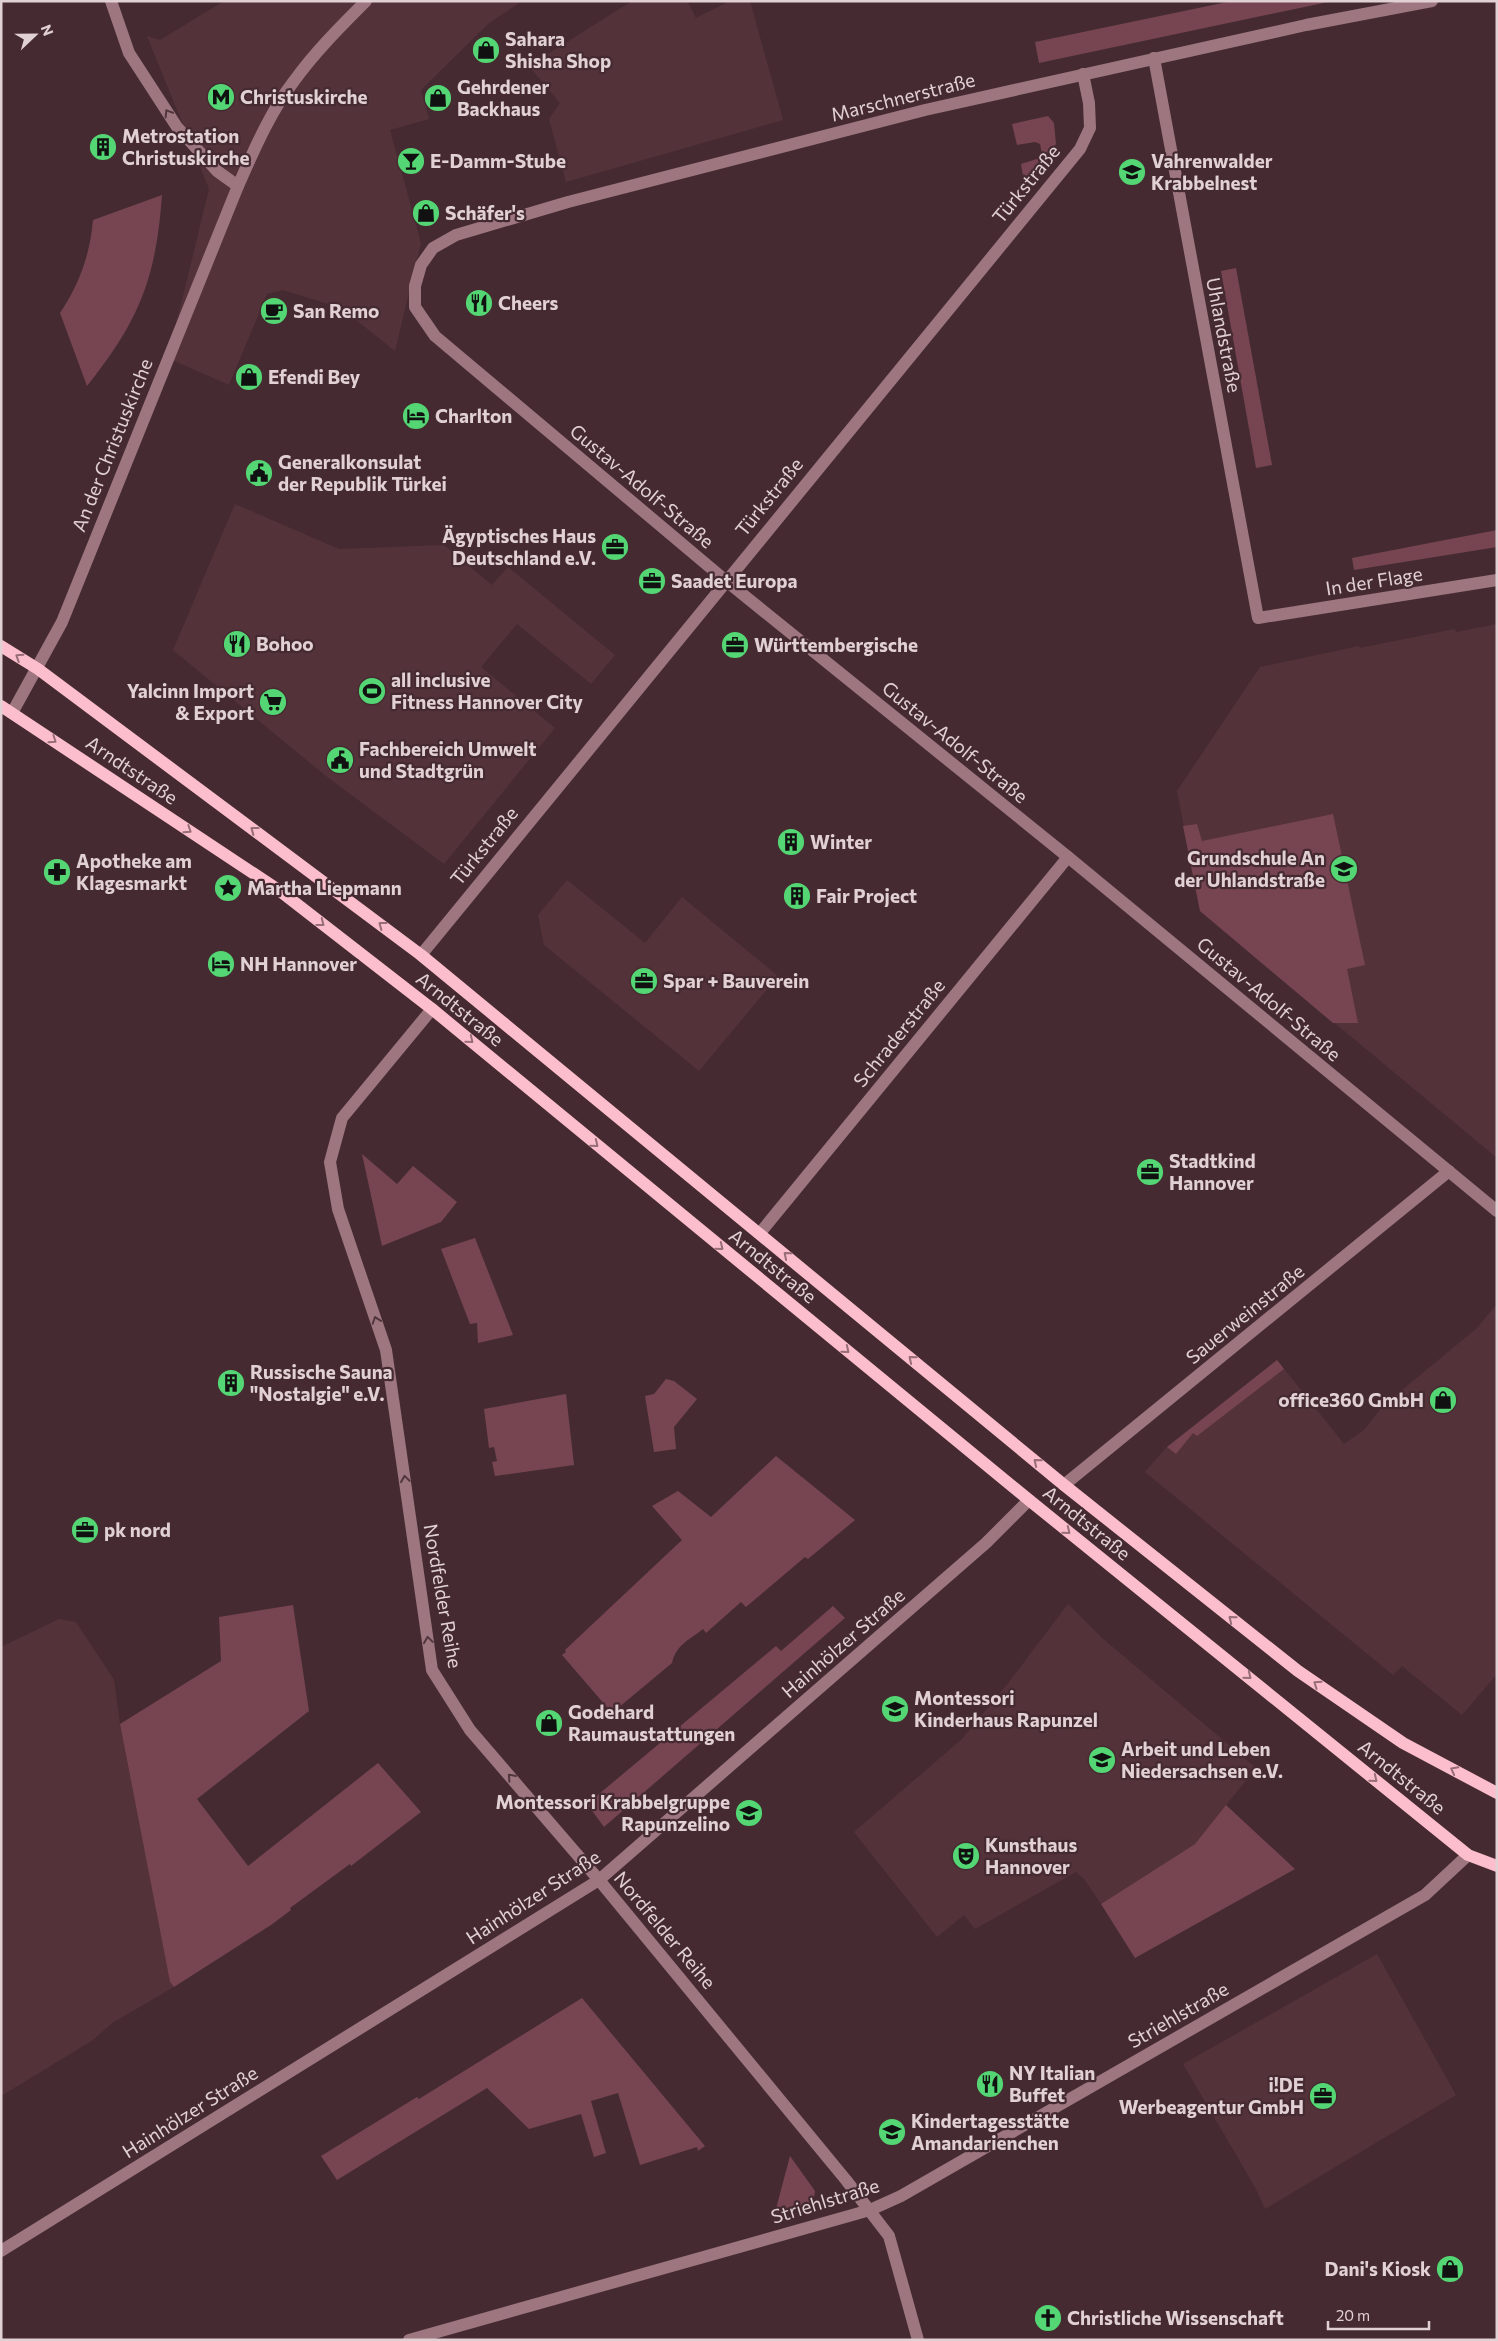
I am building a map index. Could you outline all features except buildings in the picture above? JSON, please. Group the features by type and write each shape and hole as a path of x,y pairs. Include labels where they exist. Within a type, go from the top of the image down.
{"main road":[{"name":"Arndtstraße","path":"1,646 38,669 421,954 1064,1485 1298,1671 1402,1744 1497,1794"},
{"name":"Arndtstraße","path":"1,706 280,891 432,1009 1029,1500 1468,1855 1497,1866"}],"street":[{"path":"111,1 129,53 177,128 216,171 238,186"},
{"name":"An der Christuskirche","path":"12,713 38,669 62,622 238,186 262,134 292,82 329,38 366,1"},
{"name":"Marschnerstraße","path":"415,286 421,265 433,248 456,235 606,192 925,110 1306,25 1432,1"},
{"name":"Uhlandstraße","path":"1154,58 1258,618"},
{"name":"Türkstraße","path":"421,954 725,580 1080,149 1090,128 1090,103 1083,74"},
{"name":"Gustav-Adolf-Straße","path":"415,286 416,307 434,336 725,580 1068,857 1497,1211"},
{"name":"In der Flage","path":"1258,618 1497,580"},
{"name":"Schraderstraße","path":"760,1233 1068,857"},
{"name":"Nordfelder Reihe","path":"432,1009 342,1118 330,1162 338,1209 386,1350 432,1670 470,1730 599,1880 870,2210 889,2236 918,2340"},
{"name":"Sauerweinstraße","path":"1064,1485 1449,1172"},
{"name":"Hainhölzer Straße","path":"1,2251 599,1880 986,1543 1029,1500"},
{"name":"Striehlstraße","path":"409,2340 870,2210 901,2196 1425,1895 1468,1855"}],"shaded area":[{"path":"224,1 522,1 489,23 421,90 429,119 390,130 421,243 395,351 341,308 283,290 267,294 229,385 168,358 209,189 147,36 160,40"},
{"path":"632,1 687,1 696,18 730,1 750,1 783,120 566,182 549,119 560,103 529,66"},
{"path":"1232,1 1333,1 1039,63 1035,42"},
{"path":"1048,116 1054,123 1056,144 1024,182 1021,164 1040,158 1042,154 1040,144 1035,142 1017,145 1012,124"},
{"path":"162,195 155,251 142,298 120,341 87,386 60,313 73,292 82,269 92,233 93,220"},
{"path":"1236,268 1272,465 1256,468 1221,271"},
{"path":"235,504 339,549 444,545 492,585 508,567 615,655 591,684 517,624 481,667 555,728 444,864 326,776 173,650"},
{"path":"1497,530 1497,547 1354,570 1352,558"},
{"name":"Grundschule An der Uhlandstraße","path":"1497,624 1497,1158 1200,911 1177,791 1260,667 1359,646 1360,648 1455,629 1456,632"},
{"path":"1333,814 1365,965 1347,969 1358,1023 1333,1023 1200,911 1183,826 1197,824 1202,841"},
{"name":"Spar + Bauverein","path":"567,880 645,943 682,897 778,976 699,1071 544,945 538,915"},
{"path":"362,1154 397,1184 413,1166 457,1202 441,1222 382,1246"},
{"path":"475,1238 513,1335 478,1343 477,1323 470,1324 441,1249"},
{"path":"1497,1304 1497,1674 1462,1715 1402,1666 1393,1675 1145,1472 1167,1447 1277,1360 1344,1444 1364,1430 1384,1405 1477,1328"},
{"path":"1277,1360 1284,1369 1197,1436 1193,1433 1176,1454 1167,1447"},
{"path":"666,1379 674,1381 697,1399 674,1427 676,1449 654,1452 645,1396 654,1394"},
{"path":"566,1394 574,1465 495,1476 492,1462 497,1461 494,1447 489,1448 484,1409"},
{"path":"776,1456 855,1520 808,1559 805,1557 746,1607 741,1602 706,1633 703,1629 688,1640 680,1647 672,1663 612,1713 562,1655 566,1652 565,1650 682,1540 652,1506 678,1491 711,1517"},
{"name":"Arbeit und Leben Niedersachsen e.V.","path":"1068,1604 1102,1638 1256,1768 1195,1844 1101,1904 1085,1880 1076,1872 975,1929 964,1915 937,1937 854,1832 962,1739 1009,1682"},
{"path":"293,1605 309,1711 197,1799 248,1866 378,1763 421,1812 351,1866 350,1864 290,1908 291,1910 271,1925 174,1987 170,1982 120,1724 221,1661 219,1617"},
{"path":"833,1606 845,1618 604,1827 587,1804 776,1646 781,1651"},
{"path":"59,1619 76,1622 114,1680 120,1724 170,1981 174,1987 112,2023 93,2040 1,2096 1,1647"},
{"path":"1226,1805 1295,1869 1135,1958 1101,1904 1195,1844"},
{"path":"1377,1954 1456,2095 1265,2209 1255,2187 1183,2064"},
{"path":"582,1998 705,2146 698,2151 697,2147 640,2165 618,2093 591,2101 606,2153 594,2157 581,2114 529,2129 487,2088 337,2180 321,2156 417,2097 419,2099"},
{"path":"790,2156 815,2191 813,2204 774,2216"}],"place":[{"name":"Sahara Shisha Shop","path":"486,50"},
{"name":"Christuskirche","path":"221,97"},
{"name":"Gehrdener Backhaus","path":"438,98"},
{"name":"Metrostation Christuskirche","path":"103,147"},
{"name":"E-Damm-Stube","path":"411,161"},
{"name":"Vahrenwalder Krabbelnest","path":"1132,172"},
{"name":"Schäfer's","path":"426,213"},
{"name":"Cheers","path":"479,303"},
{"name":"San Remo","path":"274,311"},
{"name":"Efendi Bey","path":"249,377"},
{"name":"Charlton","path":"416,416"},
{"name":"Generalkonsulat der Republik Türkei","path":"259,473"},
{"name":"Ägyptisches Haus Deutschland e.V.","path":"615,547"},
{"name":"Saadet Europa","path":"652,581"},
{"name":"Bohoo","path":"237,644"},
{"name":"Württembergische","path":"735,645"},
{"name":"all inclusive Fitness Hannover City","path":"372,691"},
{"name":"Yalcinn Import & Export","path":"273,702"},
{"name":"Fachbereich Umwelt und Stadtgrün","path":"340,760"},
{"name":"Winter","path":"791,842"},
{"name":"Grundschule An der Uhlandstraße","path":"1344,869"},
{"name":"Apotheke am Klagesmarkt","path":"57,872"},
{"name":"Martha Liepmann","path":"228,888"},
{"name":"Fair Project","path":"797,896"},
{"name":"NH Hannover","path":"221,964"},
{"name":"Spar + Bauverein","path":"644,981"},
{"name":"Stadtkind Hannover","path":"1150,1172"},
{"name":"Russische Sauna \"Nostalgie\" e.V.","path":"231,1383"},
{"name":"office360 GmbH","path":"1443,1400"},
{"name":"pk nord","path":"85,1530"},
{"name":"Montessori Kinderhaus Rapunzel","path":"895,1709"},
{"name":"Godehard Raumaustattungen","path":"549,1723"},
{"name":"Arbeit und Leben Niedersachsen e.V.","path":"1102,1760"},
{"name":"Montessori Krabbelgruppe Rapunzelino","path":"749,1813"},
{"name":"Kunsthaus Hannover","path":"966,1856"},
{"name":"NY Italian Buffet","path":"990,2084"},
{"name":"i!DE Werbeagentur GmbH","path":"1323,2096"},
{"name":"Kindertagesstätte Amandarienchen","path":"892,2132"},
{"name":"Dani's Kiosk","path":"1450,2269"},
{"name":"Christliche Wissenschaft","path":"1048,2318"}]}
